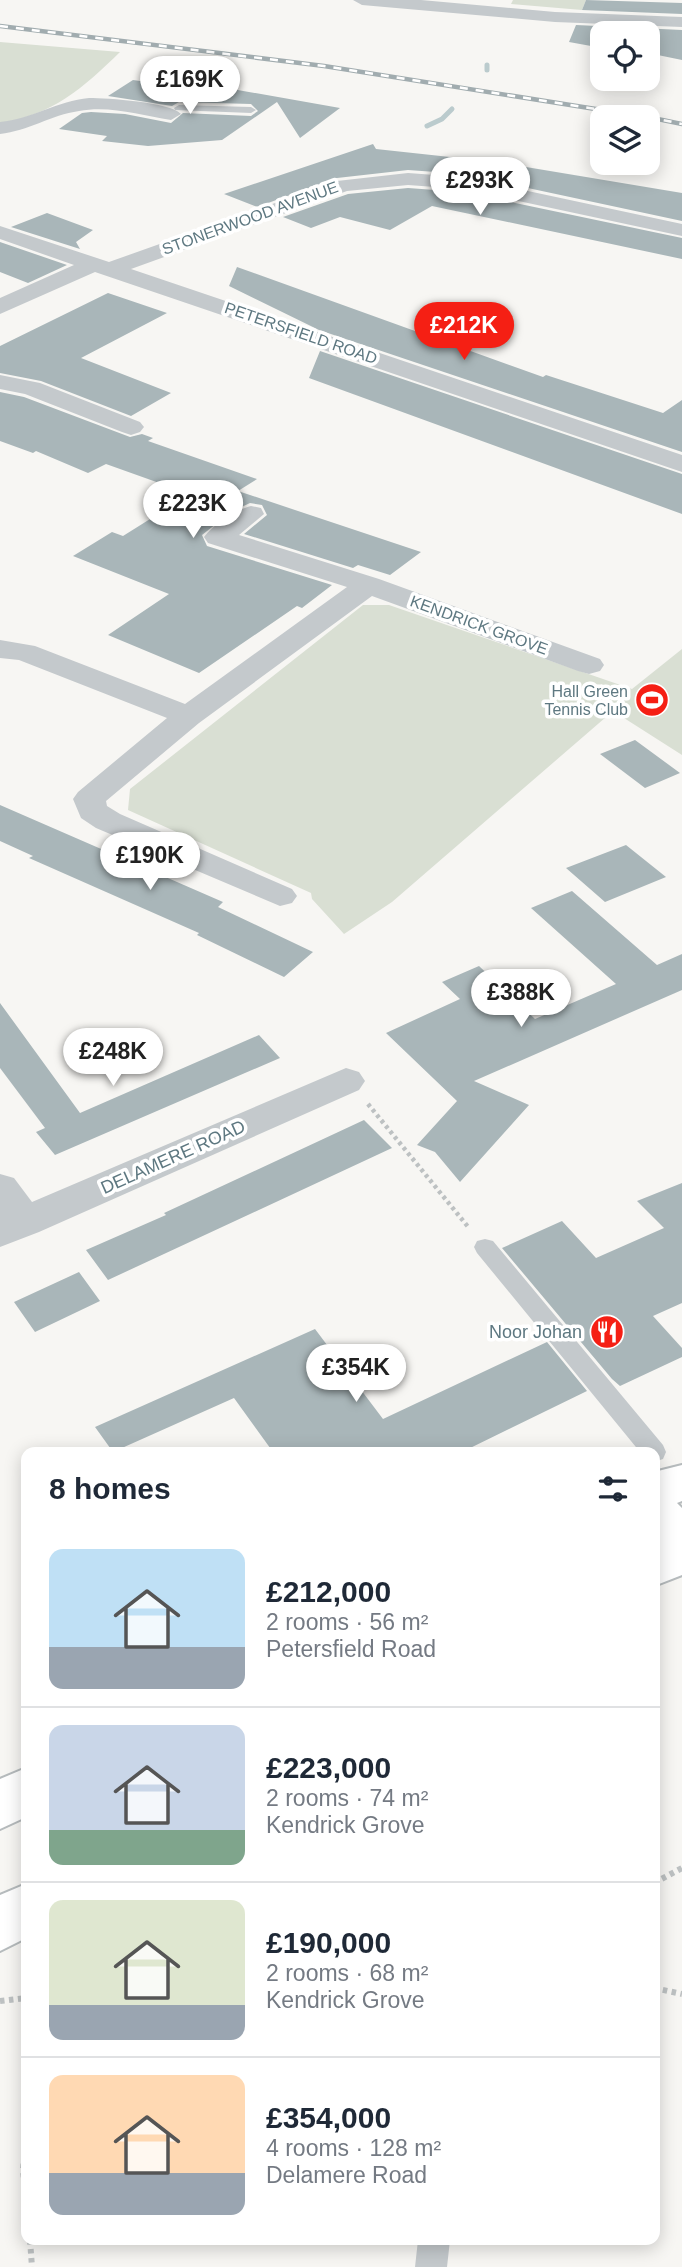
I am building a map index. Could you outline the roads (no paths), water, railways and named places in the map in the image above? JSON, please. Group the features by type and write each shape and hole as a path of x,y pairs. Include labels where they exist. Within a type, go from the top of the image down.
{"highway":[{"path":"663,1479 682,1539"},
{"path":"660,1564 682,1552"},
{"path":"0,1805 21,1794"},
{"path":"0,1924 21,1912"}],"street":[{"path":"362,0 555,17 682,22"},
{"path":"660,36 682,38"},
{"path":"0,128 24,125 56,111 86,104 171,115"},
{"name":"STONERWOOD AVENUE","path":"0,307 102,266 344,185 389,180 462,183 682,230"},
{"name":"PETERSFIELD ROAD","path":"0,232 682,464"},
{"path":"0,383 31,388 122,424 88,434"},
{"name":"KENDRICK GROVE","path":"251,514 210,543 369,585 589,665"},
{"path":"280,896 108,821 75,799 369,585"},
{"path":"0,649 25,652 188,716"},
{"name":"DELAMERE ROAD","path":"12,1227 346,1081"},
{"path":"0,1188 12,1227"}],"lane":[{"path":"171,115 251,110"},
{"path":"485,1247 638,1447"},
{"path":"431,2267 433,2245"}],"waterway":[{"path":"487,65 487,70"},
{"path":"427,126 442,119 452,109"}],"railway":[{"path":"0,26 324,66 590,108"},
{"path":"660,119 682,124"}],"place":[{"name":"Hall Green Tennis Club","path":"652,700"},
{"name":"Noor Johan","path":"607,1332"}]}
